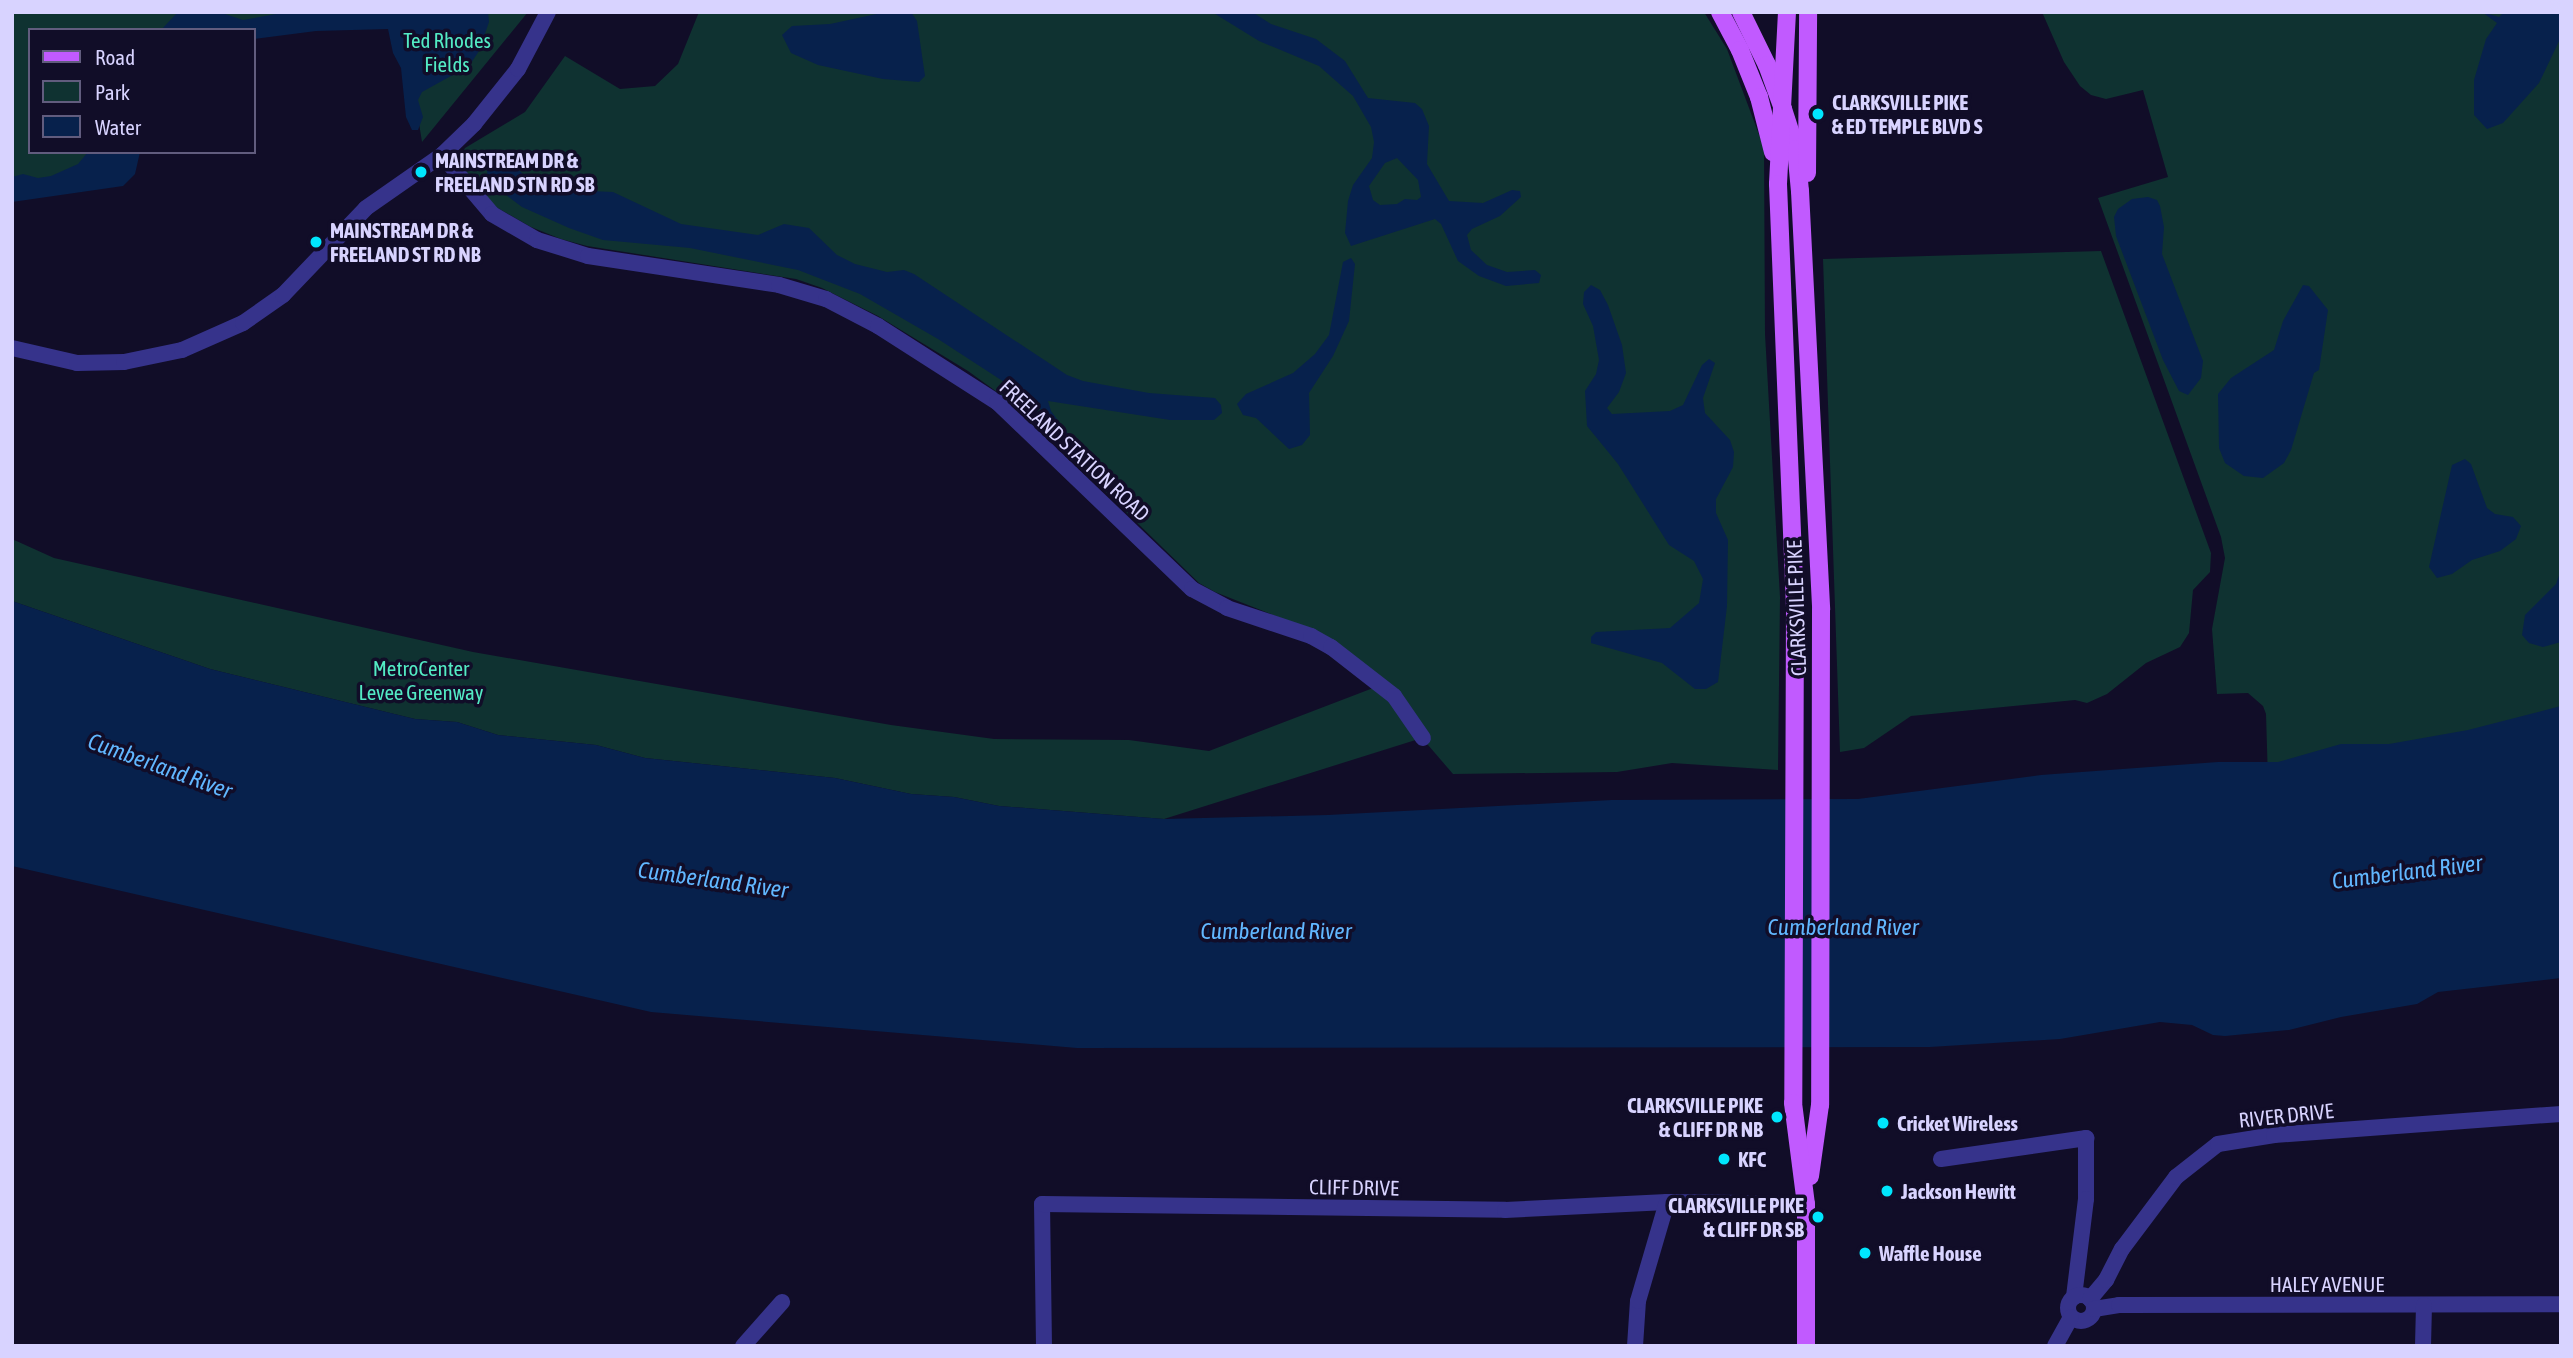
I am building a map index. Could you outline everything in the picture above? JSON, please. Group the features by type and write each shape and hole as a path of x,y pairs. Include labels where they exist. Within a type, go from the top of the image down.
{"main road":[{"path":"1720,12 1759,97 1770,131 1778,184"},
{"path":"1741,12 1767,65 1783,109 1796,149 1800,191"},
{"name":"CLARKSVILLE PIKE","path":"1787,12 1778,184 1796,609 1793,1103 1806,1204 1806,1346"},
{"path":"1796,12 1797,67 1799,74 1809,81"},
{"name":"CLARKSVILLE PIKE","path":"1806,1204 1820,1105 1821,724 1821,609 1800,191 1807,182 1808,12"}],"street":[{"path":"12,348 77,363 124,362 172,353 221,335 283,295 366,208 442,155 495,102 518,69 548,12"},
{"name":"FREELAND STATION ROAD","path":"442,155 486,208 537,240 587,256 779,285 826,299 878,326 997,402 1192,589 1227,608 1311,636 1331,647 1394,695 1423,738"},
{"name":"RIVER DRIVE","path":"2086,1301 2106,1280 2122,1249 2176,1177 2218,1144 2274,1135 2561,1114"},
{"path":"1941,1159 2086,1138 2086,1301 2068,1307 2071,1317 2055,1346"},
{"path":"1635,1346 1638,1301 1667,1202"},
{"name":"CLIFF DRIVE","path":"1044,1346 1041,1205 1505,1210 1667,1202 1806,1204"},
{"name":"HALEY AVENUE","path":"2071,1317 2085,1320 2086,1301 2119,1305 2561,1304"},
{"path":"743,1346 782,1302"},
{"path":"2423,1346 2424,1305"}],"green space":[{"name":"Ted Rhodes Fields","path":"12,12 528,12 422,142 403,23 256,28 28,28 28,154 119,154 12,191"},
{"name":"MetroCenter Levee Greenway","path":"699,12 1704,12 1727,49 1764,148 1765,334 1780,597 1778,770 1672,763 1617,772 1453,774 1422,738 1164,819 999,806 954,797 911,794 835,778 645,758 596,745 498,735 457,722 415,719 210,669 12,601 12,539 54,558 473,652 891,725 994,739 1129,740 1209,751 1381,685 1326,636 1215,592 1199,583 1019,408 968,371 878,316 822,288 796,279 587,246 561,239 531,227 496,207 460,166 460,156 465,148 525,112 565,56 620,89 655,86 678,64"},
{"path":"2042,12 2561,12 2561,724 2268,780 2266,714 2263,706 2248,693 2217,694 2212,629 2225,558 2221,537 2098,198 2168,177 2143,90 2106,99 2091,95 2080,86 2064,62"},
{"path":"2101,251 2211,553 2210,572 2193,590 2189,633 2180,647 2146,663 2107,694 2087,703 2075,700 1911,716 1864,748 1840,752 1823,259"}],"water":[{"path":"178,12 219,12 243,20 287,12 488,12 489,22 479,51 469,66 422,92 418,100 423,117 418,130 412,130 406,117 401,68 393,53 388,29 316,31 256,39 256,28 163,28"},
{"path":"886,12 911,12 917,21 925,76 919,82 883,79 818,65 791,53 782,35 792,26 830,24"},
{"path":"1212,12 1252,12 1271,24 1316,39 1345,61 1368,98 1415,103 1422,109 1429,126 1427,164 1449,201 1483,203 1512,190 1520,191 1521,197 1500,216 1472,229 1467,235 1471,250 1487,265 1507,272 1535,270 1541,275 1539,283 1506,286 1479,276 1458,261 1441,224 1435,219 1351,246 1345,233 1348,201 1353,185 1372,158 1374,142 1371,127 1353,96 1319,66 1259,41","holes":["1397,158 1418,180 1421,197 1417,200 1405,199 1397,204 1380,205 1373,200 1369,186 1385,163"]},
{"path":"2482,12 2499,17 2504,12 2561,12 2561,37 2539,83 2503,123 2487,129 2474,115 2474,80 2486,39 2497,23"},
{"path":"86,154 140,154 135,174 123,186 12,202 12,177 23,174 38,178 51,176 78,164"},
{"path":"494,163 514,166 533,183 546,189 613,192 681,224 758,235 784,224 809,228 837,255 855,264 887,272 904,270 914,274 1067,375 1083,381 1149,393 1215,398 1221,405 1222,413 1214,420 1170,420 1048,401 1051,411 1083,454 1032,400 938,339 860,294 798,270 690,248 603,240 569,228 522,207 498,189 488,180 487,171"},
{"path":"2148,197 2157,200 2160,206 2164,227 2162,254 2203,361 2201,378 2188,395 2179,391 2163,360 2116,236 2114,217 2118,209 2132,199"},
{"path":"1351,258 1355,264 1349,321 1333,356 1309,393 1310,435 1302,445 1289,449 1256,418 1243,415 1237,404 1246,394 1293,373 1315,354 1329,335 1343,262"},
{"path":"1591,285 1600,290 1608,305 1622,345 1626,373 1619,392 1607,408 1612,414 1670,411 1683,405 1702,365 1709,359 1715,363 1703,398 1705,413 1730,440 1734,452 1733,467 1716,499 1716,513 1728,540 1727,606 1718,682 1706,689 1695,689 1662,663 1591,643 1591,637 1596,632 1670,628 1699,603 1703,579 1694,561 1669,545 1618,464 1587,426 1585,391 1596,374 1599,360 1593,326 1583,304 1584,292"},
{"path":"2303,285 2309,286 2328,310 2319,370 2314,373 2291,450 2284,463 2263,478 2244,476 2225,463 2219,448 2218,394 2231,378 2274,350 2283,321"},
{"path":"2465,459 2471,464 2487,508 2495,514 2513,517 2521,526 2516,539 2500,551 2472,560 2452,574 2437,578 2429,567 2452,465"},
{"path":"2561,570 2561,642 2543,647 2529,643 2522,635 2525,615 2556,584"},
{"name":"Cumberland River","path":"12,601 210,669 415,719 457,722 498,735 596,745 645,758 835,778 911,794 954,797 999,806 1164,819 1328,815 1612,800 1858,799 2041,775 2218,762 2278,762 2341,744 2389,744 2468,730 2561,706 2561,978 2438,992 2417,1004 2341,1017 2289,1030 2225,1036 2213,1035 2192,1025 2160,1022 2060,1039 1930,1047 1077,1048 651,1012 12,866"}],"place":[{"name":"CLARKSVILLE PIKE & ED TEMPLE BLVD S","path":"1818,114"},
{"name":"MAINSTREAM DR & FREELAND STN RD SB","path":"421,172"},
{"name":"MAINSTREAM DR & FREELAND ST RD NB","path":"316,242"},
{"name":"CLARKSVILLE PIKE & CLIFF DR NB","path":"1777,1117"},
{"name":"Cricket Wireless","path":"1883,1123"},
{"name":"KFC","path":"1724,1159"},
{"name":"Jackson Hewitt","path":"1887,1191"},
{"name":"CLARKSVILLE PIKE & CLIFF DR SB","path":"1818,1217"},
{"name":"Waffle House","path":"1865,1253"}]}
